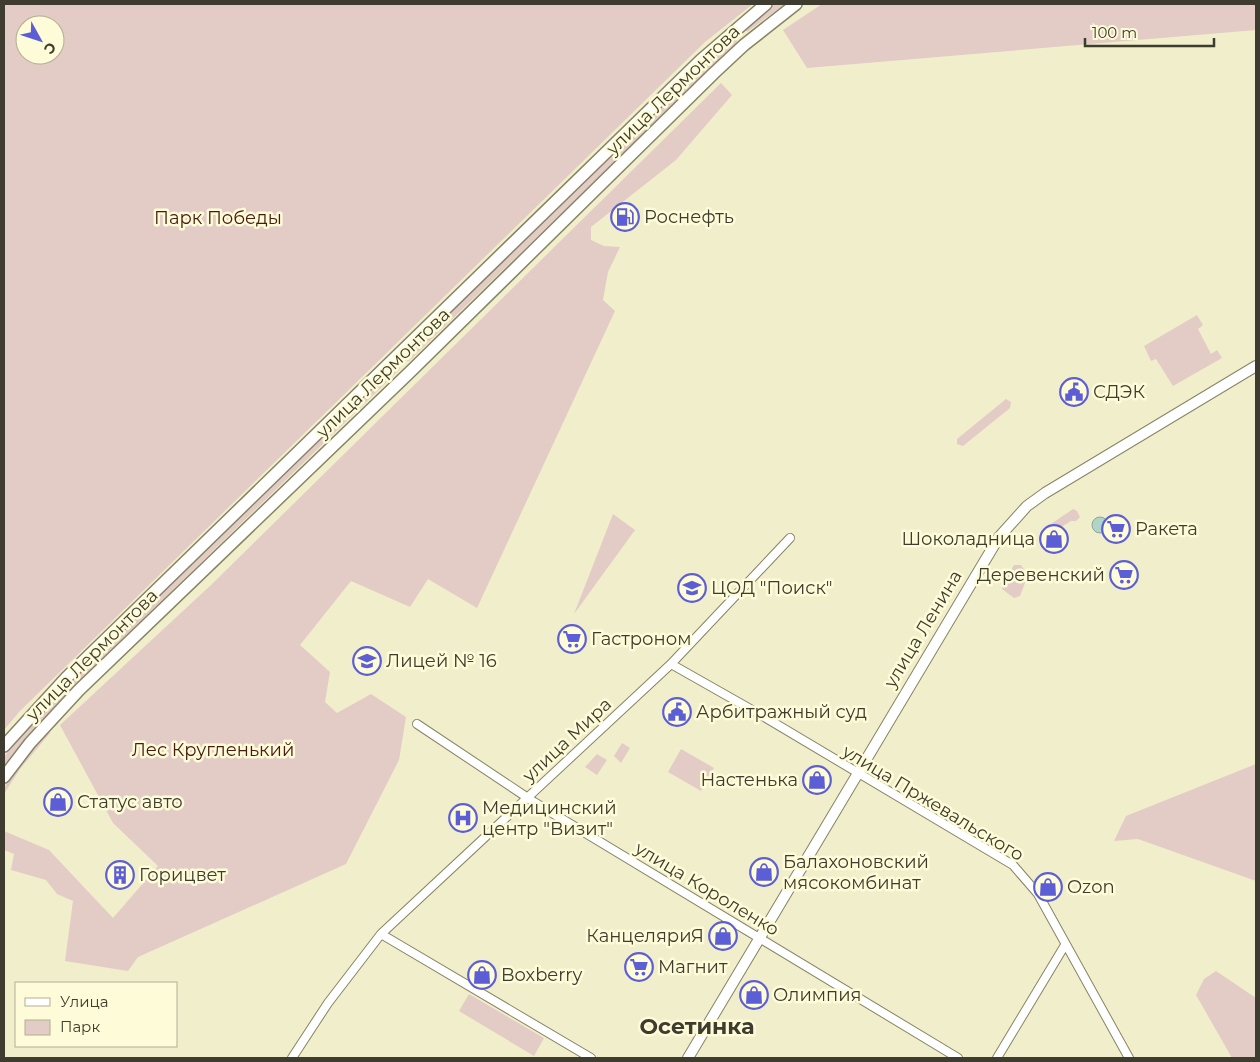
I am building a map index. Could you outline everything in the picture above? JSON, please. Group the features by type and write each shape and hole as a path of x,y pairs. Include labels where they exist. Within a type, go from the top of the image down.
{"main road":[{"name":"улица Лермонтова","path":"4,745 67,677 708,54 766,4"},
{"name":"улица Лермонтова","path":"4,777 30,743 79,690 410,371 714,73 744,45 796,4"},
{"path":"396,358 410,371"},
{"name":"улица Ленина","path":"688,1058 972,578 999,536 1013,520 1039,497 1256,366"}],"street":[{"name":"улица Мира","path":"292,1058 328,1003 381,934 671,664 790,538"},
{"name":"улица Пржевальского","path":"671,664 1013,865 1038,894 1129,1058"},
{"name":"улица Короленко","path":"417,724 529,797 958,1058"},
{"path":"381,934 591,1058"},
{"path":"997,1058 1065,945"}],"green space":[{"name":"Парк Победы","path":"4,4 753,4 705,42 19,712 4,730"},
{"path":"775,4 785,4 747,32 746,28"},
{"path":"822,4 1256,4 1256,30 807,68 783,30"},
{"path":"734,38 738,42 409,361 405,361 405,357"},
{"name":"Лес Кругленький","path":"721,83 732,95 676,160 591,227 591,240 604,246 620,247 608,272 603,300 615,311 477,608 428,579 410,607 351,581 300,645 330,672 325,702 337,713 371,694 406,717 399,760 346,864 138,957 128,971 65,961 73,901 57,894 46,880 11,870 14,854 4,850 4,831 49,850 113,918 158,866 113,823 60,725 211,585"},
{"path":"1197,315 1203,325 1198,329 1211,354 1217,350 1222,358 1173,386 1156,359 1151,361 1144,346"},
{"path":"398,365 399,370 75,685 25,738 4,766 4,757 21,735 72,681"},
{"path":"1006,399 1011,402 1010,408 963,446 957,444 957,439"},
{"path":"1073,509 1077,511 1080,517 1076,521 1071,521 1048,535 1045,533 1045,528"},
{"path":"613,514 635,530 574,614"},
{"path":"1014,565 1021,565 1028,575 1020,596 1014,598 1002,589 1002,584"},
{"path":"48,732 50,733 20,769 4,794 5,786 14,769"},
{"path":"622,743 630,748 621,763 614,756"},
{"path":"681,749 714,768 701,791 668,772"},
{"path":"597,754 607,760 597,775 585,767"},
{"path":"1256,764 1256,881 1138,839 1114,841 1126,816"},
{"path":"1216,971 1256,998 1256,1058 1232,1058 1196,995 1204,979"},
{"path":"469,994 544,1038 534,1056 459,1011"}],"water":[{"path":"1097,517 1103,517 1108,522 1106,531 1097,533 1092,528 1092,522"}],"place":[{"name":"Роснефть","path":"625,217"},
{"name":"СДЭК","path":"1074,392"},
{"name":"Ракета","path":"1116,529"},
{"name":"Шоколадница","path":"1054,539"},
{"name":"Деревенский","path":"1124,575"},
{"name":"ЦОД \"Поиск\"","path":"692,588"},
{"name":"Гастроном","path":"572,639"},
{"name":"Лицей № 16","path":"367,661"},
{"name":"Арбитражный суд","path":"677,712"},
{"name":"Настенька","path":"817,780"},
{"name":"Статус авто","path":"58,802"},
{"name":"Медицинский центр \"Визит\"","path":"463,818"},
{"name":"Балахоновский мясокомбинат","path":"764,872"},
{"name":"Горицвет","path":"120,875"},
{"name":"Ozon","path":"1048,887"},
{"name":"КанцеляриЯ","path":"723,936"},
{"name":"Магнит","path":"639,967"},
{"name":"Boxberry","path":"482,975"},
{"name":"Олимпия","path":"754,995"}],"district":[{"name":"Осетинка","path":"697,1026"}]}
